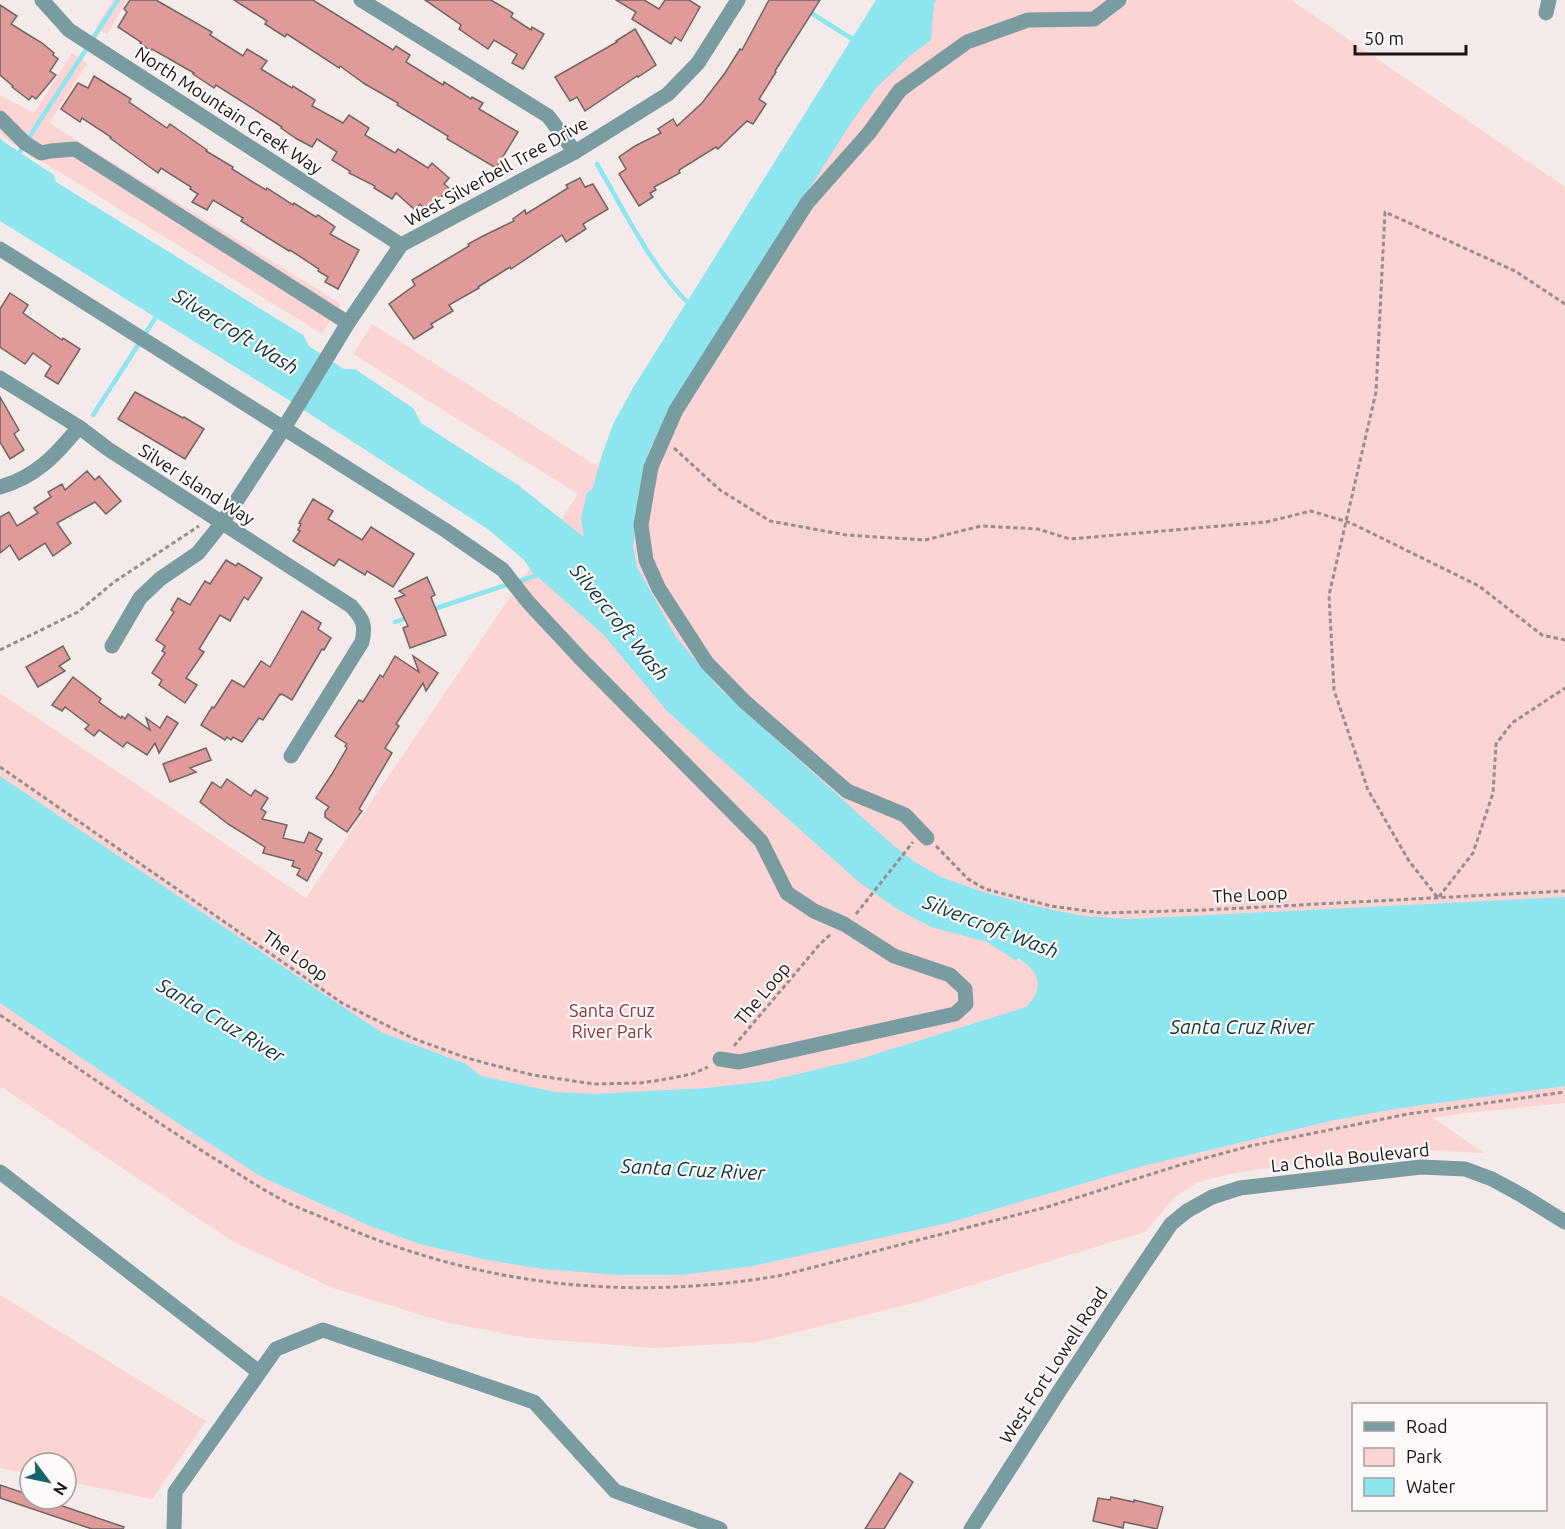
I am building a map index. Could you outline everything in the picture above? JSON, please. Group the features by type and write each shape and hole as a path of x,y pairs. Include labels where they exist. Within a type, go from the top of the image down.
{"street":[{"name":"North Mountain Creek Way","path":"42,0 69,30 401,245"},
{"path":"361,0 548,116 575,152"},
{"name":"West Silverbell Tree Drive","path":"112,646 140,598 160,579 198,553 217,520 284,428 348,323 401,245 575,152 668,94 698,63 738,0"},
{"path":"920,841 905,815 847,791 744,700 707,663 659,590 646,560 641,525 651,467 676,410 807,203 869,133 900,90 967,42 1028,20 1094,19 1119,0"},
{"path":"0,118 25,143 41,153 75,149 348,323"},
{"path":"0,249 445,530 503,570 528,602 582,660 761,841 787,893 814,911 850,919 894,956 950,975 965,989 966,1004 955,1014 740,1062 720,1059"},
{"name":"Silver Island Way","path":"0,378 79,427 108,450 351,606 360,616 367,626 362,642 291,756"},
{"path":"0,487 32,473 56,454 79,427"},
{"name":"La Cholla Boulevard","path":"1171,1224 1187,1210 1212,1197 1240,1188 1421,1167 1465,1169 1492,1179 1565,1222"},
{"path":"0,1172 259,1372"},
{"name":"West Fort Lowell Road","path":"971,1529 1072,1371 1171,1224"},
{"path":"174,1529 175,1492 276,1349 323,1330 534,1402 615,1491 720,1529"}],"path":[{"path":"1565,304 1515,271 1385,212 1376,392 1329,595 1334,690 1368,790 1409,861 1438,898 1473,853 1494,793 1496,744 1512,723 1565,688"},
{"path":"664,438 720,490 770,521 846,535 925,540 981,526 1038,529 1070,539 1266,522 1311,511 1346,521 1479,585 1542,635 1565,640"},
{"path":"0,650 78,612 121,576 217,520"},
{"name":"The Loop","path":"0,767 342,1002 412,1038 464,1057 533,1075 594,1084 667,1079 692,1074 720,1059 740,1040 820,944 850,919 920,841 984,889 1030,902 1103,913 1565,891"},
{"path":"0,1015 147,1116 277,1197 298,1207 406,1251 486,1272 549,1283 609,1288 686,1286 750,1281 783,1275 1047,1207 1183,1164 1250,1146 1361,1122 1565,1092"}],"green space":[{"path":"113,0 128,0 107,34 96,27"},
{"name":"Santa Cruz River Park","path":"901,0 1108,0 1125,2 1128,0 1291,0 1565,187 1565,1103 1433,1118 1484,1153 1408,1149 1234,1173 1198,1182 1175,1197 1145,1232 917,1302 757,1342 653,1348 528,1338 444,1322 333,1288 232,1241 0,1086 0,693 306,898 578,494 353,354 372,324 597,466"},
{"path":"72,53 87,64 49,123 341,304 322,334 6,139 0,133 0,95 34,113"},
{"path":"0,1295 206,1421 152,1499 78,1484 78,1451 18,1451 18,1472 0,1468"}],"water":[{"name":"Santa Cruz River","path":"876,0 936,0 931,40 911,55 877,87 851,123 669,411 650,449 638,495 640,506 633,546 637,567 676,637 718,687 893,845 915,862 941,877 983,892 1084,916 1130,919 1565,897 1565,1086 1401,1108 1335,1120 1143,1166 948,1223 753,1266 681,1275 619,1275 543,1269 487,1260 420,1244 370,1226 262,1177 0,1003 0,776 383,1033 466,1064 481,1076 555,1092 594,1094 706,1088 768,1081 857,1060 1026,1007 1038,987 1035,975 1025,963 1018,958 1016,961 987,942 931,927 897,909 860,883 667,711 603,634 533,573 524,560 489,530 279,394 0,221 0,138 54,175 56,182 303,335 309,346 344,369 355,369 413,408 421,423 518,485 584,537 581,518 587,493 593,488 614,422"}],"building":[{"path":"130,0 156,0 212,32 210,35 243,56 247,49 267,61 261,69 315,100 312,106 343,123 349,115 369,128 365,135 395,153 398,149 428,168 432,163 449,178 444,184 449,188 428,212 420,204 415,210 396,193 392,199 332,160 337,152 317,139 312,147 297,139 216,85 214,88 194,73 152,49 151,51 118,27 127,12 124,9"},
{"path":"234,0 313,0 393,50 396,46 410,55 406,62 443,85 444,82 471,99 472,97 483,103 479,109 518,132 496,168 447,139 448,136 340,66 339,68 287,34 285,37 265,24 267,21"},
{"path":"425,0 491,0 513,13 511,17 531,30 532,27 544,34 523,69 512,63 517,54 494,40 488,49 459,29 461,25"},
{"path":"616,0 644,0 659,9 665,0 689,0 700,7 681,41 675,37 671,44 632,19 636,12"},
{"path":"769,0 820,0 759,99 766,104 753,124 747,121 718,149 716,147 679,170 680,173 654,187 656,190 650,193 653,197 639,206 619,174 626,169 619,157 661,133 658,129 673,119 677,126 702,103 740,49 742,50"},
{"path":"0,5 17,16 11,24 42,43 58,59 50,71 56,75 36,99 32,96 29,100 0,75"},
{"path":"635,29 656,65 585,111 577,97 570,101 555,77 617,42"},
{"path":"94,76 131,99 129,102 167,128 170,124 206,151 233,167 232,169 293,205 294,203 316,217 318,215 335,227 330,234 359,250 338,289 325,282 328,277 318,271 319,269 241,221 243,218 213,200 207,210 192,202 198,194 190,189 191,187 161,168 158,173 111,137 82,118 80,122 61,109 78,83 88,88"},
{"path":"580,178 585,187 593,184 608,209 583,224 586,229 566,242 562,235 511,269 510,267 449,305 453,311 431,324 433,327 414,339 389,304 415,285 412,280 469,246 468,244 514,221 513,219 525,210 526,214 568,188 566,185"},
{"path":"10,293 28,305 23,313 62,340 63,338 80,349 58,384 45,376 51,366 33,353 25,364 0,347 0,309"},
{"path":"135,392 204,429 185,459 118,419"},
{"path":"0,397 19,430 14,434 24,450 10,459 0,442"},
{"path":"87,471 95,480 99,476 121,501 106,514 95,502 57,523 71,543 53,556 45,543 19,560 10,545 0,553 0,517 9,512 17,526 38,513 34,508 51,497 48,492 62,484 65,490"},
{"path":"313,499 333,511 328,519 362,540 371,527 414,554 393,587 367,571 365,575 339,559 334,566 293,541 300,531 298,530 301,524 299,523"},
{"path":"226,560 236,566 238,563 262,578 248,600 244,597 230,621 220,615 199,649 204,652 186,678 197,685 185,703 159,685 162,680 152,673 165,653 162,651 165,646 156,640 174,612 171,610 178,598 190,605 205,581 210,584"},
{"path":"427,577 435,595 431,597 446,635 410,648 403,628 408,626 395,599 405,595 399,591"},
{"path":"302,611 321,623 318,629 331,638 292,700 280,694 263,720 259,718 242,742 233,737 231,740 227,737 225,740 201,725 232,680 244,687 261,661 270,667"},
{"path":"63,646 70,659 59,666 65,671 38,687 26,667"},
{"path":"395,656 419,672 413,656 438,673 426,691 423,683 396,724 399,726 385,748 392,753 359,809 362,811 347,832 325,817 325,812 329,807 316,798 347,748 345,746 347,744 335,736 359,700 363,702 380,675 383,677"},
{"path":"73,677 101,699 99,702 121,718 122,716 125,719 128,714 150,730 146,718 160,728 167,716 178,723 159,753 155,743 147,755 127,742 123,747 99,730 94,736 85,729 89,725 65,707 62,711 52,705"},
{"path":"206,748 211,760 190,768 196,772 170,782 163,764"},
{"path":"227,779 251,796 255,790 268,798 261,809 266,812 262,819 287,825 283,838 304,843 309,832 322,839 316,850 322,853 307,881 297,875 300,869 292,866 294,861 263,853 265,847 228,824 200,802 212,782 221,788"},
{"path":"900,1473 913,1482 884,1529 865,1529"},
{"path":"0,1485 18,1491 18,1504 0,1498"},
{"path":"1111,1497 1163,1507 1157,1529 1124,1522 1123,1528 1093,1521 1098,1498 1110,1500"},
{"path":"39,1511 77,1511 124,1527 123,1529 92,1529"}],"waterway":[{"path":"17,156 118,0"},
{"path":"808,11 857,42"},
{"path":"597,164 651,257 691,306"},
{"path":"93,415 158,314"},
{"path":"517,582 540,574"},
{"path":"431,610 509,584"},
{"path":"395,622 409,617"}],"water label":[{"name":"Silvercroft Wash","path":"236,331"},
{"name":"Silvercroft Wash","path":"620,622"},
{"name":"Silvercroft Wash","path":"991,926"}]}
